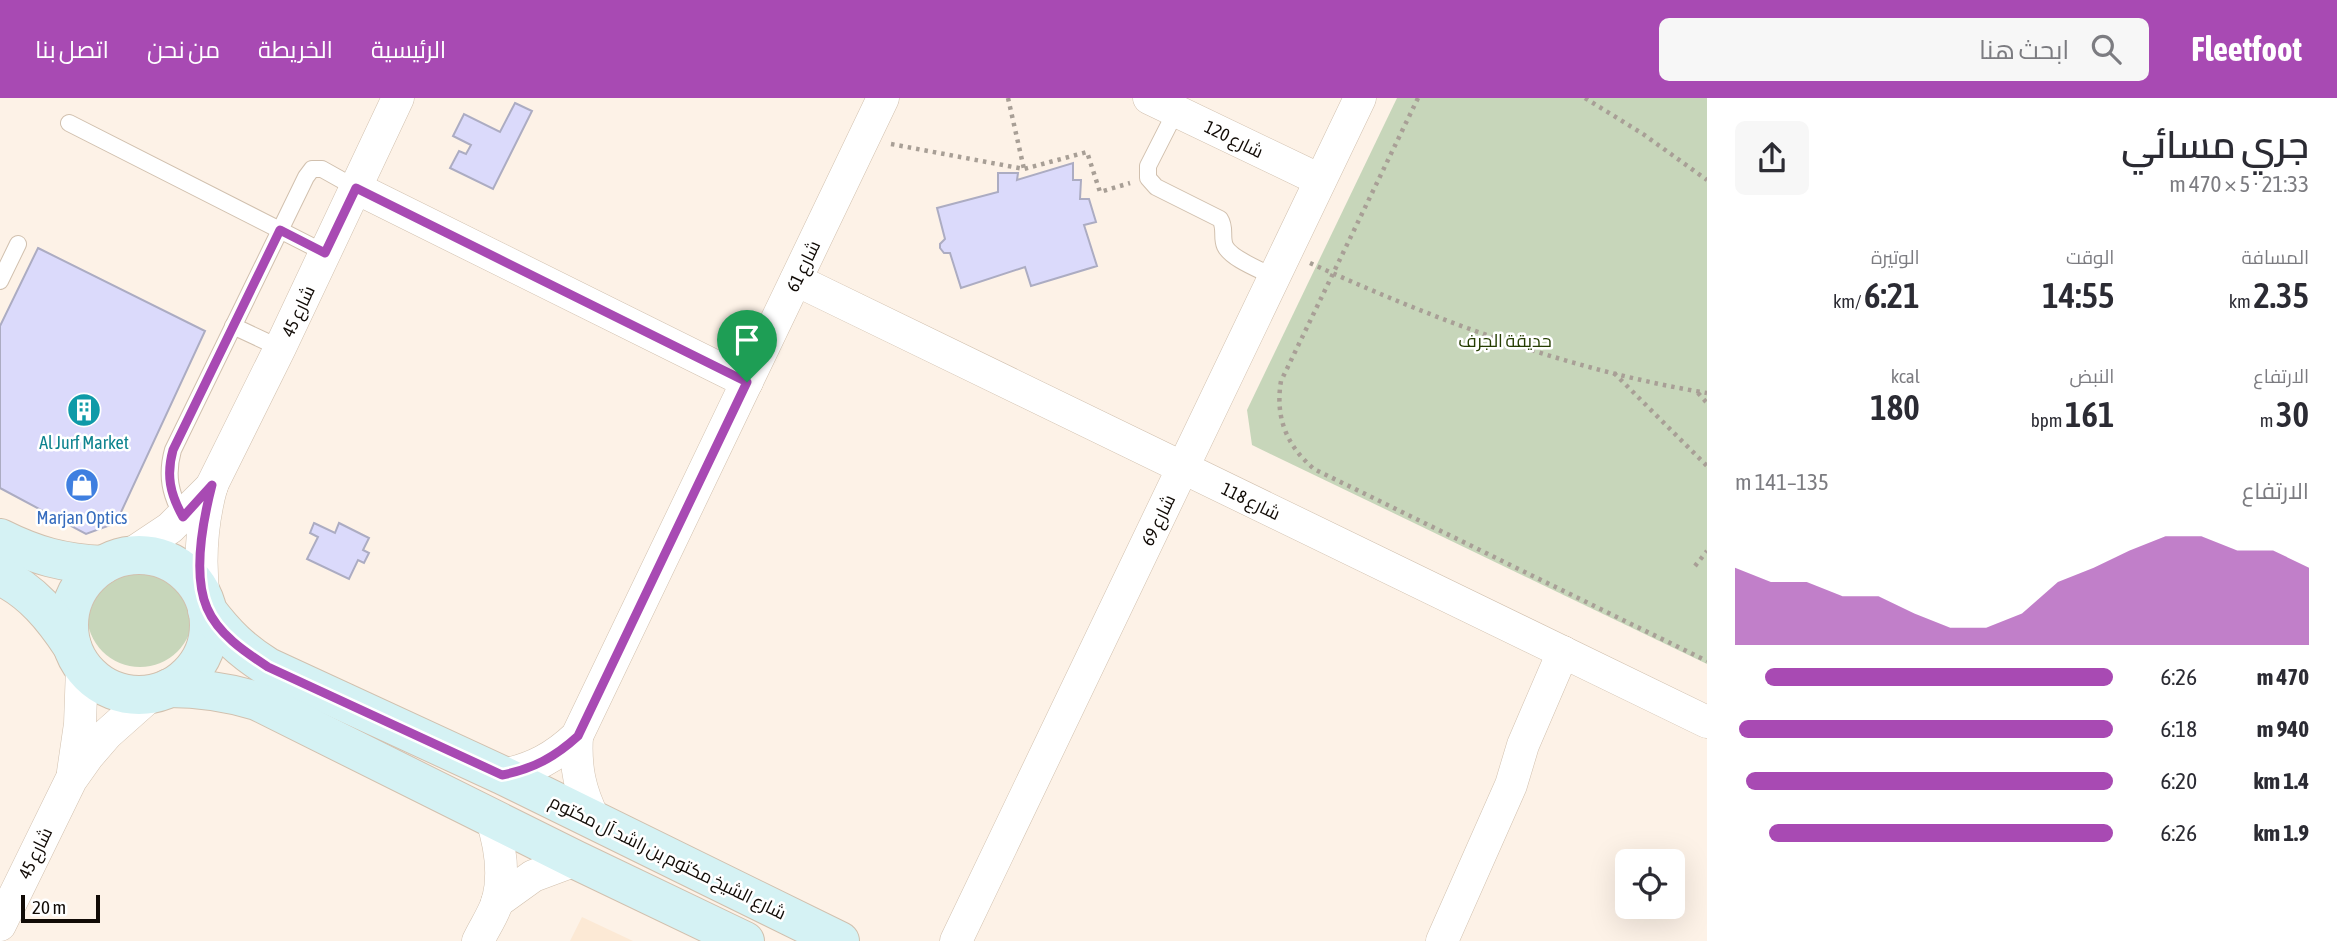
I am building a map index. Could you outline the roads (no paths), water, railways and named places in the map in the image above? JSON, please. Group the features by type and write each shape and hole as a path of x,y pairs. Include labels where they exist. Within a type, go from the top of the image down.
{"street":[{"name":"شارع 45","path":"206,605 200,553 212,485 398,98"},
{"name":"شارع 61","path":"594,819 578,779 578,736 883,98"},
{"name":"شارع 69","path":"957,941 1360,98"},
{"name":"شارع 120","path":"1162,104 1320,180"},
{"path":"356,188 747,382"},
{"name":"شارع 118","path":"796,280 1707,722"},
{"name":"شارع 45","path":"116,560 157,538 183,517 212,485"},
{"path":"0,538 48,559 76,564 156,558 182,570 195,583 206,605 209,628 205,647 197,664 185,678 161,691"},
{"path":"77,657 68,628 70,609 88,576 116,560"},
{"path":"0,576 33,597 55,619 77,657 96,681 113,690 132,694 199,688 257,701 745,941"},
{"name":"شارع الشيخ مكتوم بن راشد آل مكتوم","path":"206,605 225,633 245,652 268,667 594,819 840,941"},
{"name":"شارع 45","path":"71,780 80,724 77,657"},
{"path":"1441,941 1511,785 1523,746 1573,657"},
{"name":"شارع 45","path":"0,925 71,780 107,734 161,691"},
{"name":"شارع 61","path":"502,775 524,771 544,763 578,736"},
{"path":"478,941 497,902 501,881 501,859 491,817"},
{"path":"497,902 533,876 576,860"}],"lane":[{"path":"1162,104 1148,166 1148,178 1156,187 1220,219 1228,251 1280,265"},
{"path":"69,123 325,253"},
{"path":"183,517 171,493 169,471 173,450 306,177 312,169 321,169 356,188"},
{"path":"0,281 18,244"},
{"path":"233,326 280,348"}],"place":[{"name":"Al Jurf Market","path":"84,410"},
{"name":"Marjan Optics","path":"82,485"}],"park label":[{"name":"حديقة الجرف","path":"1505,340"}]}
